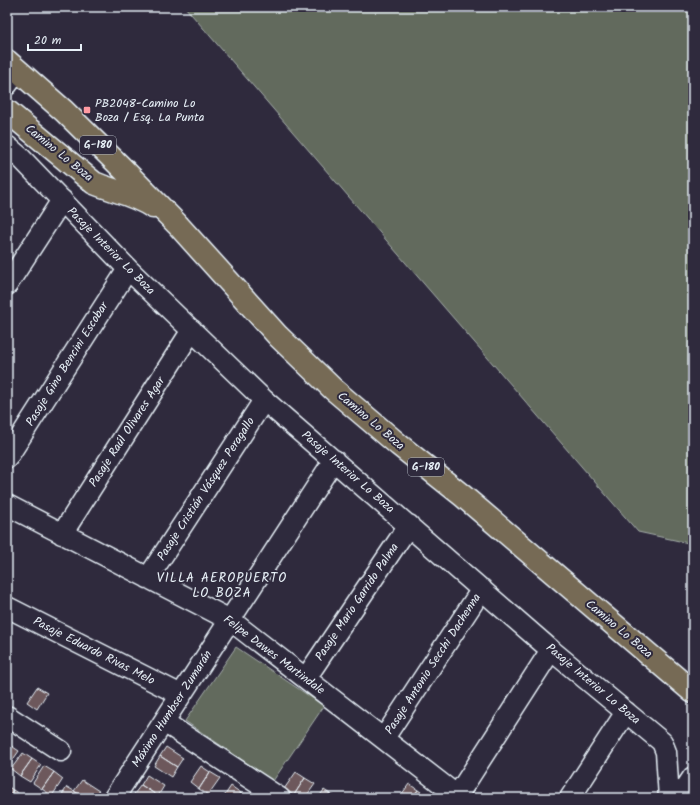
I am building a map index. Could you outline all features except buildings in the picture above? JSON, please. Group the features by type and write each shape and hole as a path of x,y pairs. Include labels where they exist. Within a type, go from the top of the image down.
{"main road":[{"name":"Camino Lo Boza","path":"10,72 64,111 177,224 274,331 333,389 399,445 463,496 693,692"},
{"name":"Camino Lo Boza","path":"7,111 94,183 108,189 134,196 177,224"}],"street":[{"name":"Pasaje Interior Lo Boza","path":"7,146 20,157 128,269 264,400 551,650 664,745 666,752 669,798"},
{"path":"7,285 62,200"},
{"name":"Pasaje Gino Bencini Escobar","path":"7,458 128,269"},
{"name":"Pasaje Raúl Olivares Agar","path":"62,534 192,330"},
{"name":"Pasaje Cristián Vásquez Peragallo","path":"148,578 264,400"},
{"name":"Máximo Humbser Zumarán","path":"117,797 181,695 334,460"},
{"name":"Felipe Dawes Martindale","path":"7,505 230,620 459,797"},
{"name":"Pasaje Mario Garrido Palma","path":"306,678 409,525"},
{"name":"Pasaje Antonio Secchi Dachenna","path":"384,738 482,589"},
{"name":"Pasaje Eduardo Rivas Melo","path":"7,607 181,695"},
{"path":"459,797 551,650"},
{"path":"570,798 626,712"},
{"path":"7,716 61,751"},
{"path":"164,722 280,798"},
{"path":"679,798 693,777"}],"green space":[{"path":"185,7 693,7 693,544 638,532"},
{"path":"236,647 324,706 273,781 185,721"}],"place":[{"name":"PB2048-Camino Lo Boza / Esq. La Punta","path":"87,110"}],"district":[{"name":"VILLA AEROPUERTO LO BOZA","path":"222,586"}]}
